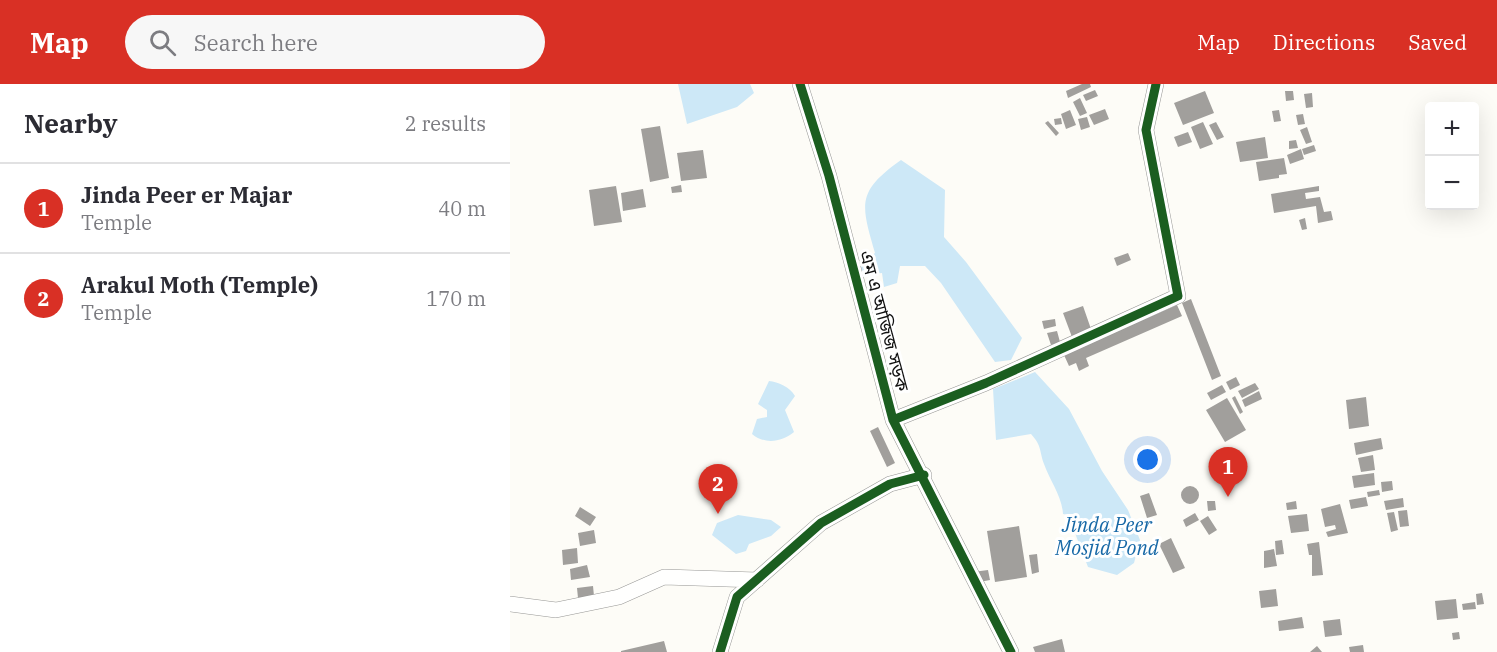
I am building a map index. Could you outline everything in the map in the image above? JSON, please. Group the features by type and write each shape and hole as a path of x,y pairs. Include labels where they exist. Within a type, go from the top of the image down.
{"street":[{"name":"এম এ আজিজ সড়ক","path":"800,84 829,176 894,420 924,475 1011,652"},
{"path":"894,420 986,383 1178,296 1146,130 1156,84"},
{"path":"720,652 737,597 821,523 890,484 924,475"},
{"path":"510,604 556,610 619,597 664,577 757,580"}],"water":[{"path":"678,84 750,84 754,93 737,107 687,124"},
{"path":"901,160 945,190 944,237 966,262 1022,338 1011,360 995,362 941,283 925,266 900,266 897,283 884,287 882,273 864,275 860,264 875,253 867,222 866,200 876,181"},
{"name":"Jinda Peer Mosjid Pond","path":"1035,372 1069,409 1102,471 1128,510 1140,540 1134,563 1117,575 1088,567 1068,515 1063,514 1035,438 1031,434 996,440 993,389"},
{"path":"769,381 784,386 795,396 785,410 794,432 773,441 762,440 752,434 757,419 767,417 767,410 758,404"},
{"path":"738,515 771,520 781,527 771,536 749,544 746,551 736,554 712,535 717,523"}],"building":[{"path":"1082,84 1090,84 1091,87 1068,98 1066,91"},
{"path":"1095,90 1098,96 1086,101 1083,95"},
{"path":"1205,91 1214,113 1183,125 1174,103"},
{"path":"1285,91 1293,91 1294,100 1286,101"},
{"path":"1312,93 1313,107 1306,108 1304,94"},
{"path":"1080,98 1087,113 1080,116 1073,102"},
{"path":"1105,109 1109,119 1094,125 1089,115"},
{"path":"1070,110 1076,125 1066,129 1061,114"},
{"path":"1279,110 1281,121 1274,122 1272,111"},
{"path":"1303,114 1305,124 1298,125 1296,115"},
{"path":"1087,117 1090,127 1081,130 1078,119"},
{"path":"1061,118 1062,124 1055,125 1054,119"},
{"path":"1048,121 1059,133 1056,136 1045,123"},
{"path":"1203,122 1213,144 1200,149 1191,127"},
{"path":"1216,122 1224,137 1217,140 1209,125"},
{"path":"660,126 669,178 650,182 641,129"},
{"path":"1307,127 1312,142 1306,144 1300,130"},
{"path":"1188,132 1192,142 1178,147 1174,137"},
{"path":"1265,137 1268,158 1240,162 1236,142"},
{"path":"1296,140 1298,148 1289,149 1289,141"},
{"path":"1314,145 1316,151 1304,155 1302,149"},
{"path":"1301,149 1304,159 1290,164 1287,155"},
{"path":"703,150 707,178 681,181 677,153"},
{"path":"1284,158 1287,174 1279,175 1279,178 1259,181 1256,162"},
{"path":"681,185 682,192 672,193 671,187"},
{"path":"616,186 622,222 594,226 589,190"},
{"path":"1319,186 1319,191 1305,193 1306,199 1320,197 1324,212 1331,211 1333,220 1318,223 1316,206 1274,213 1271,194"},
{"path":"643,189 646,207 623,211 621,193"},
{"path":"1305,218 1307,229 1302,230 1299,220"},
{"path":"1128,253 1131,260 1117,266 1114,258"},
{"path":"1191,299 1221,376 1212,380 1182,303"},
{"path":"1177,305 1182,316 1086,358 1089,366 1079,371 1076,363 1069,366 1064,355"},
{"path":"1083,306 1091,329 1072,337 1063,313"},
{"path":"1055,319 1056,326 1044,329 1042,321"},
{"path":"1057,331 1060,342 1051,345 1047,333"},
{"path":"1236,377 1240,385 1230,390 1226,382"},
{"path":"1255,383 1259,389 1242,398 1238,391"},
{"path":"1222,385 1226,392 1211,400 1207,393"},
{"path":"1259,391 1262,399 1245,407 1242,400"},
{"path":"1235,396 1243,412 1240,414 1232,398"},
{"path":"1366,397 1369,426 1349,429 1346,400"},
{"path":"1227,398 1246,430 1225,442 1206,410"},
{"path":"878,427 895,463 887,467 870,431"},
{"path":"1381,438 1383,449 1356,455 1354,443"},
{"path":"1226,452 1242,478 1232,484 1215,459"},
{"path":"1373,455 1375,470 1361,472 1358,458"},
{"path":"1374,473 1375,485 1354,488 1352,476"},
{"path":"1392,481 1393,490 1382,492 1381,482"},
{"path":"1190,486 1196,489 1199,495 1196,501 1190,504 1184,501 1181,495 1184,489"},
{"path":"1379,490 1380,495 1368,497 1367,492"},
{"path":"1149,493 1157,515 1147,518 1140,496"},
{"path":"1366,497 1368,506 1351,509 1349,500"},
{"path":"1403,498 1404,507 1386,510 1384,501"},
{"path":"1207,501 1215,501 1216,510 1208,511"},
{"path":"1296,501 1297,509 1287,510 1286,503"},
{"path":"1340,504 1348,533 1328,537 1326,532 1336,529 1335,525 1325,527 1321,509"},
{"path":"580,507 596,517 590,526 575,516"},
{"path":"1407,510 1409,526 1400,527 1398,511"},
{"path":"1394,512 1398,530 1391,532 1387,513"},
{"path":"1195,513 1199,520 1186,527 1183,520"},
{"path":"1307,514 1309,531 1291,533 1288,516"},
{"path":"1208,516 1217,530 1209,535 1200,521"},
{"path":"1019,526 1027,577 995,582 987,531"},
{"path":"594,530 596,543 580,546 578,533"},
{"path":"1171,538 1185,568 1173,573 1159,544"},
{"path":"1282,540 1284,554 1276,555 1275,541"},
{"path":"1319,542 1323,575 1312,576 1312,555 1309,555 1307,544"},
{"path":"577,548 578,563 563,565 562,550"},
{"path":"1274,549 1277,566 1264,568 1264,551"},
{"path":"1037,554 1039,572 1032,574 1029,555"},
{"path":"587,565 590,577 571,580 570,569"},
{"path":"988,570 990,580 974,583 973,572"},
{"path":"593,586 594,596 578,598 577,588"},
{"path":"1276,589 1278,606 1261,608 1259,591"},
{"path":"1482,593 1484,604 1477,605 1476,594"},
{"path":"1456,599 1458,618 1437,620 1435,601"},
{"path":"1475,602 1476,609 1463,610 1462,604"},
{"path":"1302,617 1304,628 1279,631 1278,621"},
{"path":"1340,619 1342,635 1325,637 1323,621"},
{"path":"1459,632 1460,639 1453,640 1452,633"},
{"path":"1062,639 1065,652 1035,652 1033,647"},
{"path":"664,641 667,652 621,652 621,651"},
{"path":"1363,645 1364,652 1350,652 1349,647"},
{"path":"1317,646 1322,652 1310,652"}],"cycle path":[{"path":"800,84 829,176 893,420 1011,652"},
{"path":"893,420 986,383 1178,296 1146,130 1156,84"},
{"path":"720,652 737,597 821,523 890,484 924,475"}],"place":[{"name":"Jinda Peer er Majar","path":"1228,497"},
{"name":"Arakul Moth (Temple)","path":"718,514"}]}
